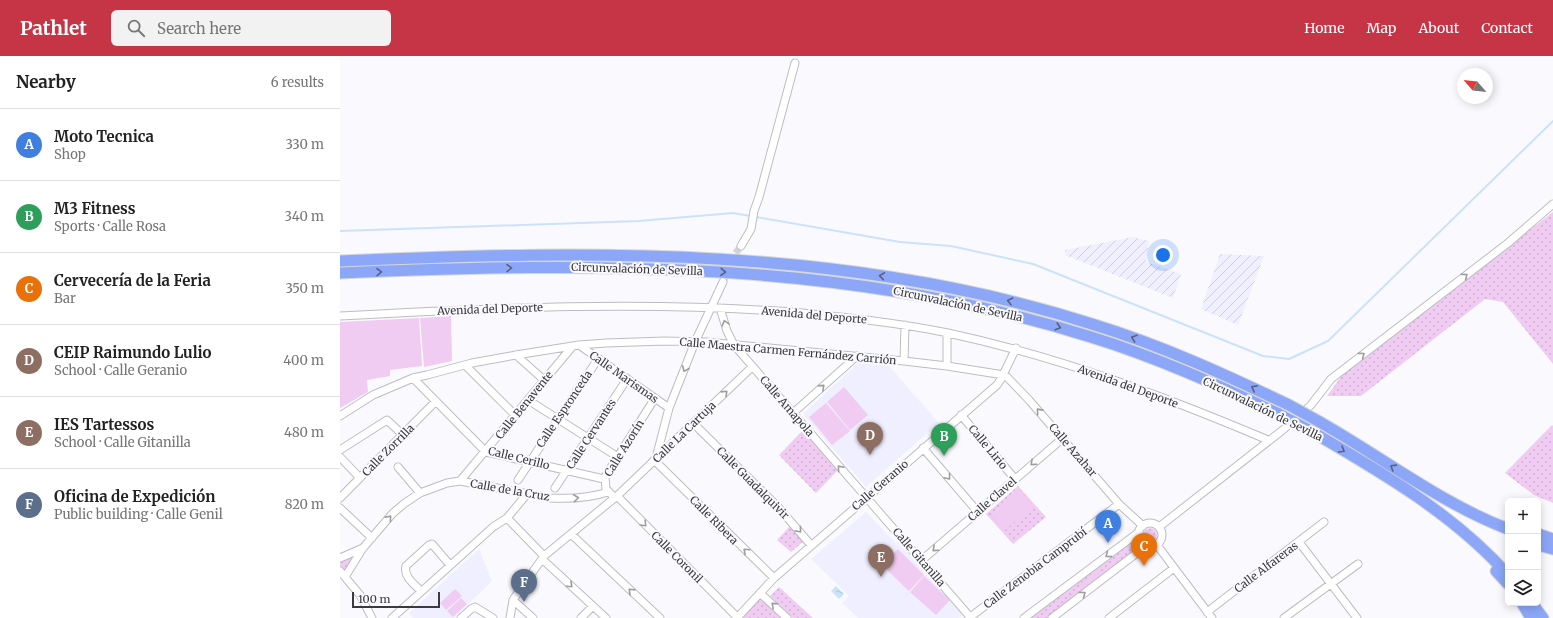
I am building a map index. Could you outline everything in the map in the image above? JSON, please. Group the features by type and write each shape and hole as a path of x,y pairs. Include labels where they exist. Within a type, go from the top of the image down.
{"highway":[{"name":"Circunvalación de Sevilla","path":"340,261 540,255 672,257 790,264 902,279 1010,301 1094,324 1146,342 1248,385 1318,421 1426,488 1478,516 1505,528"},
{"name":"Circunvalación de Sevilla","path":"340,273 548,267 646,268 788,277 890,289 1009,313 1093,337 1176,368 1279,414 1383,474 1446,518 1474,541 1505,572"},
{"path":"1426,488 1461,513 1505,533"},
{"path":"1478,516 1505,524"},
{"path":"1446,518 1505,581"},
{"path":"1541,535 1553,539"},
{"path":"1541,541 1553,544"},
{"path":"1541,546 1553,549"},
{"path":"1524,606 1532,618"},
{"path":"1534,606 1544,618"}],"street":[{"path":"741,246 751,230 754,211 760,197 795,63"},
{"path":"1159,527 1257,451 1268,440 1284,429 1311,405 1331,379 1508,243 1553,204"},
{"path":"655,459 669,408 695,342 723,282"},
{"name":"Avenida del Deporte","path":"340,316 530,307 640,305 720,308 821,315 906,325 1016,348 1135,387 1268,440"},
{"name":"Calle Amapola","path":"720,308 727,331 734,345 866,497"},
{"path":"904,361 906,325"},
{"path":"947,333 947,366"},
{"name":"Calle Maestra Carmen Fernández Carrión","path":"340,416 373,395 414,378 465,365 575,346 637,342 695,342 857,356 947,366 1004,375"},
{"name":"Calle Marismas","path":"575,346 598,359 669,408"},
{"name":"Calle Benavente","path":"460,481 486,452 544,380 575,346"},
{"name":"Calle Geranio","path":"737,618 774,578 997,385 1004,375 1016,348"},
{"path":"516,356 544,380"},
{"path":"793,414 857,356"},
{"name":"Calle Espronceda","path":"518,480 529,461 598,359"},
{"path":"465,365 515,415"},
{"name":"Calle La Cartuja","path":"513,600 543,557 616,497 752,367"},
{"name":"Calle Azahar","path":"1004,375 1014,383 1063,438 1141,529"},
{"name":"Calle Cerillo","path":"414,378 486,452 604,479"},
{"name":"Calle Cervantes","path":"555,488 627,379"},
{"name":"Calle Azorín","path":"616,497 608,492 604,479 655,398"},
{"path":"528,400 618,457"},
{"name":"Calle Zorrilla","path":"340,498 436,401"},
{"name":"Calle Lirio","path":"961,415 1015,479"},
{"path":"340,450 387,420 403,435"},
{"name":"Calle Guadalquivir","path":"693,423 778,506 811,545"},
{"name":"Calle Clavel","path":"922,560 1063,438"},
{"path":"660,442 664,447 669,447"},
{"path":"923,448 977,511"},
{"path":"340,457 360,478"},
{"name":"Calle Ribera","path":"655,459 774,578"},
{"path":"398,467 420,493"},
{"name":"Calle de la Cruz","path":"343,574 372,538 405,503 420,493 447,484 460,481 550,498 565,499 601,495 608,492"},
{"path":"392,618 420,591 493,527 507,518 527,494"},
{"name":"Calle Coronil","path":"616,497 737,618"},
{"name":"Calle Gitanilla","path":"866,497 922,560 970,618"},
{"name":"Calle Zenobia Camprubí","path":"970,618 1119,504"},
{"path":"340,508 372,538"},
{"path":"507,518 543,557 606,618"},
{"name":"Calle Alfareras","path":"1207,612 1324,522"},
{"path":"1024,618 1141,529 1149,523 1159,527 1162,538 1157,545 1150,547 1146,546 1140,540 1141,529"},
{"path":"571,534 660,618"},
{"path":"1299,542 1357,618"},
{"path":"420,591 406,575 405,571 406,566 429,545 432,544 450,565"},
{"path":"1157,545 1212,618"},
{"path":"1052,618 1146,546"},
{"name":"Calle de la Cruz","path":"340,558 364,548"},
{"path":"1284,618 1358,564"},
{"path":"1109,618 1174,568"},
{"path":"343,574 360,595 372,618"},
{"path":"760,593 788,618"},
{"path":"510,618 513,600"},
{"path":"513,600 533,618"},
{"path":"581,618 593,606"},
{"path":"461,618 475,607 493,618"}],"shaded area":[{"path":"1553,212 1553,364 1503,302 1485,299 1361,396 1327,396 1343,374"},
{"path":"1133,237 1149,241 1146,262 1181,274 1173,298 1065,255 1065,250"},
{"path":"1220,254 1264,256 1238,325 1201,309"},
{"path":"451,316 452,361 424,367 420,318"},
{"path":"419,318 422,366 390,370 390,376 367,380 368,392 340,408 340,322"},
{"path":"859,362 888,365 939,423 866,487 803,414"},
{"path":"844,387 868,415 850,430 827,402"},
{"path":"826,403 850,431 832,445 809,417"},
{"path":"1552,425 1553,503 1534,495 1505,473"},
{"path":"804,429 839,469 816,493 779,455"},
{"path":"1018,486 1046,517 1013,544 986,514"},
{"path":"1019,492 1032,507 1004,531 992,516"},
{"path":"866,512 896,543 899,541 963,614 959,618 858,618 842,603 849,596 811,559"},
{"path":"790,526 804,541 791,552 777,540"},
{"path":"1150,528 1155,530 1157,535 1155,540 1150,542 1145,540 1143,535 1145,530"},
{"path":"1136,535 1137,542 1143,547 1050,618 1026,618"},
{"path":"479,549 492,581 454,618 413,618 409,613"},
{"path":"898,549 924,575 909,591 882,565"},
{"path":"356,553 345,574 340,569 340,560"},
{"path":"1097,571 1102,578 1087,589 1082,582"},
{"path":"924,576 950,600 936,615 910,592"},
{"path":"779,587 813,618 793,618 770,596"},
{"path":"455,589 462,596 446,610 440,603"},
{"path":"461,598 467,604 453,617 447,611"},
{"path":"760,598 782,618 741,618"}],"water":[{"path":"836,586 844,594 839,599 831,591"}],"waterway":[{"path":"340,231 639,221 733,213 900,242 951,246 1033,264 1263,356 1289,359 1328,341 1553,121"}],"tunnel":[{"path":"723,282 735,254 741,246"}],"place":[{"name":"CEIP Raimundo Lulio","path":"870,455"},
{"name":"M3 Fitness","path":"944,456"},
{"name":"Moto Tecnica","path":"1108,543"},
{"name":"Cervecería de la Feria","path":"1144,566"},
{"name":"IES Tartessos","path":"881,577"},
{"name":"Oficina de Expedición","path":"524,602"}]}
